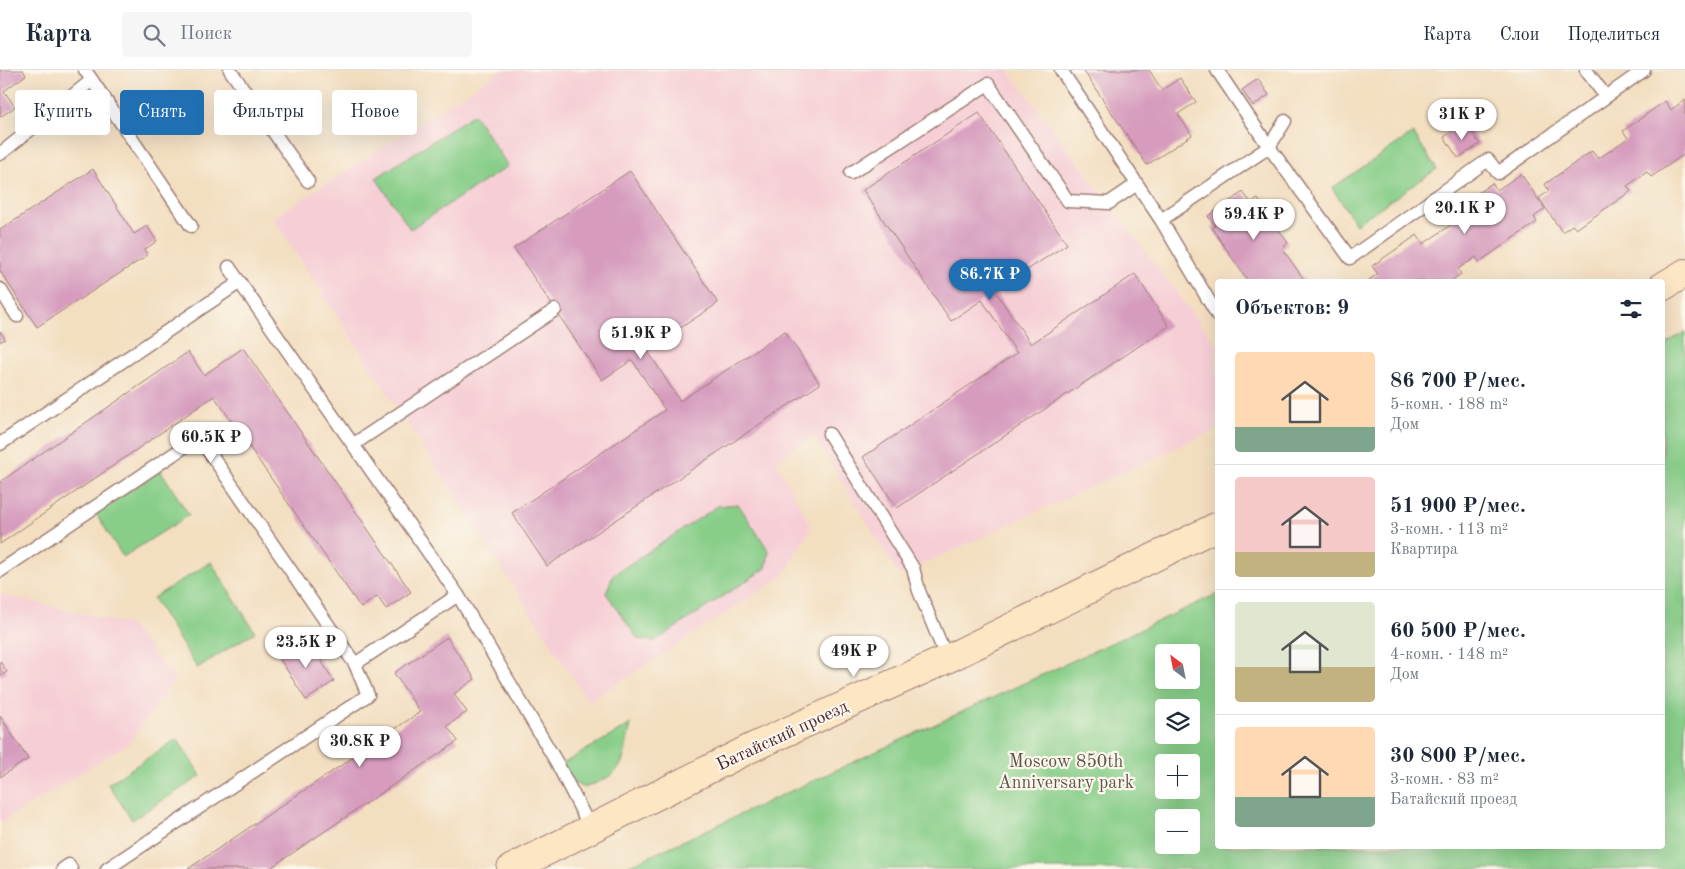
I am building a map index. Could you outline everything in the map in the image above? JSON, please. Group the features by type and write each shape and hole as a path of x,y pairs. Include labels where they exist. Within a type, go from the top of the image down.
{"main road":[{"path":"1665,285 1685,273"},
{"name":"Батайский проезд","path":"510,869 590,827 751,748 947,659 1215,527"}],"lane":[{"path":"230,70 308,181"},
{"path":"1061,70 1161,220 1215,311"},
{"path":"1217,70 1350,258 1488,160 1498,173 1644,70"},
{"path":"1586,70 1606,97"},
{"path":"0,154 88,75 190,226"},
{"path":"851,173 988,84 1068,201 1109,203 1137,184"},
{"path":"1161,220 1269,146 1285,121"},
{"path":"229,267 458,596 557,762 590,827"},
{"path":"0,444 240,282"},
{"path":"0,289 17,316"},
{"path":"354,444 555,310"},
{"path":"829,434 913,568 919,591 947,659"},
{"path":"0,571 199,437 355,664 368,695 107,869"},
{"path":"355,664 458,596"},
{"path":"63,869 69,865 72,869"}],"shaded area":[{"path":"502,70 1008,70 1215,343 1215,430 899,575 814,436 776,461 811,527 784,575 589,702 273,218 401,135 417,135 417,125"},
{"path":"0,594 130,625 175,679 129,743 0,823"}],"green space":[{"path":"474,114 508,166 410,229 376,178"},
{"path":"1413,133 1437,169 1356,224 1332,188"},
{"name":"Moscow 850th Anniversary park","path":"1685,332 1685,869 622,869 1215,595 1215,849 1665,849 1665,344"},
{"path":"161,471 189,515 123,557 95,512"},
{"path":"738,504 769,551 766,568 655,641 638,639 606,593 613,575 718,506"},
{"path":"211,562 255,632 197,668 153,598"},
{"path":"631,724 623,759 616,772 584,788 574,783 562,764"},
{"path":"177,739 201,776 132,820 108,784"}],"building":[{"path":"0,70 23,70 26,75 4,91 15,107 0,117"},
{"path":"1083,70 1149,70 1162,90 1180,78 1196,102 1178,114 1192,135 1147,165"},
{"path":"1258,79 1269,95 1253,106 1242,90"},
{"path":"1685,100 1685,154 1651,177 1647,172 1627,186 1631,191 1576,229 1572,225 1562,232 1539,198 1549,191 1545,184 1592,151 1598,159 1628,138 1623,131 1665,101 1671,110"},
{"path":"979,113 1067,244 995,291 1031,344 1135,274 1169,326 897,508 863,457 1017,353 982,300 951,321 863,190"},
{"path":"1465,123 1480,144 1458,158 1444,137"},
{"path":"93,169 134,234 147,226 157,241 144,250 148,255 37,327 0,271 0,230"},
{"path":"630,171 718,303 647,350 680,401 785,331 820,384 547,566 512,513 665,410 632,360 602,380 514,248"},
{"path":"1521,174 1545,209 1534,217 1537,222 1479,262 1476,257 1458,269 1461,274 1454,279 1370,279 1378,274 1372,266 1417,235 1423,244 1454,223 1448,214 1492,183 1497,190"},
{"path":"1243,192 1251,203 1258,199 1288,243 1282,248 1304,279 1247,279 1212,228 1215,226 1208,216"},
{"path":"0,331 5,339 0,342"},
{"path":"243,348 411,592 386,609 377,596 361,608 214,396 0,544 0,482 188,352 204,375"},
{"path":"447,637 475,679 454,694 467,712 447,726 458,741 269,869 188,869 420,712 394,673"},
{"path":"307,638 334,681 306,700 278,656"},
{"path":"0,661 7,672 0,676"},
{"path":"0,716 28,759 0,777"}]}
